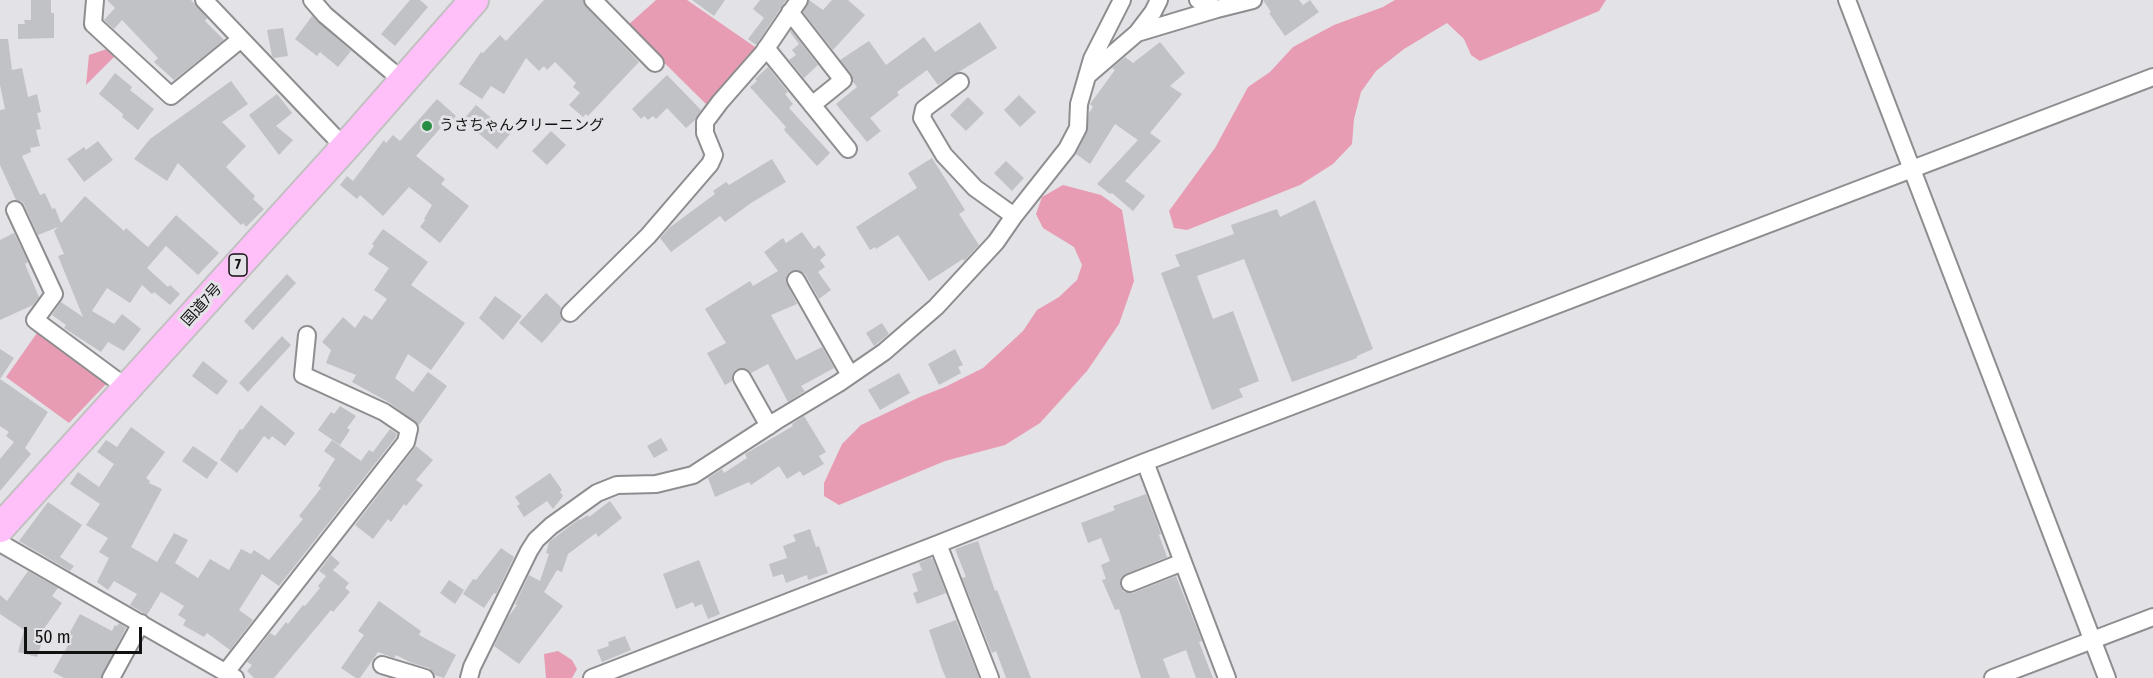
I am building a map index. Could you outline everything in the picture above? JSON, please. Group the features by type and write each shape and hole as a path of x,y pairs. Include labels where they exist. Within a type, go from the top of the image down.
{"highway":[{"name":"国道7号","path":"0,528 345,148 474,0"}],"street":[{"path":"95,0 93,24 171,96 241,39"},
{"path":"204,0 345,148"},
{"path":"312,0 325,15 404,81"},
{"path":"593,0 655,63"},
{"path":"469,678 472,667 529,551 550,526 597,493 617,485 656,484 693,475 884,352 936,307 996,242 1067,148 1078,128 1079,104 1092,59 1122,0"},
{"path":"1087,76 1137,33 1159,0"},
{"path":"1198,0 1217,9"},
{"path":"1137,33 1253,0"},
{"path":"1847,0 2107,678"},
{"path":"570,313 648,236 710,164 714,155 705,133 705,122 766,48 795,6 843,80 812,105"},
{"path":"766,48 848,149"},
{"path":"592,678 1144,462 2153,77"},
{"path":"960,82 924,109 922,118 944,155 975,188 1014,216"},
{"path":"15,210 54,294 35,321 127,388"},
{"path":"796,280 850,375"},
{"path":"0,543 231,675 406,442 409,429 384,412 303,375 307,335"},
{"path":"742,378 769,426"},
{"path":"1144,462 1227,678"},
{"path":"938,544 990,678"},
{"path":"1130,583 1183,562"},
{"path":"1993,678 2153,617"},
{"path":"111,678 141,623"},
{"path":"382,664 425,678"}],"shaded area":[{"path":"656,0 687,0 758,49 706,104 627,26"},
{"path":"1395,0 1606,0 1599,11 1480,61 1471,55 1464,39 1447,23 1404,49 1376,71 1361,92 1354,119 1352,144 1333,164 1300,185 1187,230 1174,228 1169,211 1215,148 1248,87 1270,72 1293,47 1334,25 1383,7"},
{"path":"107,49 116,55 86,85 89,55"},
{"path":"1063,185 1101,195 1122,210 1134,281 1119,324 1087,371 1040,423 1005,445 945,461 839,505 824,496 824,483 842,444 861,425 983,368 1023,331 1037,310 1059,297 1077,280 1082,265 1074,247 1043,228 1036,214 1042,197"},
{"path":"37,333 108,382 69,423 6,377"},
{"path":"558,651 572,660 577,669 572,678 546,678 544,654"}],"building":[{"path":"31,0 51,0 51,13 54,13 54,38 18,39 18,24 25,24 24,20 31,20"},
{"path":"107,0 191,0 207,18 205,21 224,40 174,80 154,62 158,58 122,20 114,29 104,20 115,8"},
{"path":"410,0 420,0 428,7 395,46 381,34"},
{"path":"544,0 583,0 586,7 639,62 588,116 586,114 583,117 569,105 580,93 573,87 576,83 555,62 547,70 544,66 539,71 526,58 504,94 491,86 482,99 459,84 481,52 483,53 500,35 506,41"},
{"path":"692,0 725,0 714,16"},
{"path":"760,0 786,0 756,45 748,39 764,18 753,9"},
{"path":"809,0 823,10 832,0 848,0 865,15 833,50 803,12"},
{"path":"1263,0 1299,0 1303,5 1310,0 1319,12 1285,36"},
{"path":"312,16 351,51 338,67 320,52 317,56 295,39"},
{"path":"980,22 997,48 938,85 927,70 897,92 899,95 870,118 881,131 867,142 836,104 857,87 851,74 840,60 869,41 886,65 924,37 935,52"},
{"path":"283,28 288,56 274,58 267,30"},
{"path":"791,30 818,65 804,78 789,60 796,55 792,50 799,44 790,32"},
{"path":"0,39 8,39 12,70 22,68 28,97 37,94 41,112 37,113 41,129 36,130 40,146 30,148 31,152 22,156 40,195 45,193 61,223 85,196 124,231 126,228 148,247 176,215 219,253 198,275 166,246 147,268 168,287 170,285 180,294 170,305 142,285 130,303 107,288 92,311 114,324 122,314 141,329 124,351 108,342 101,352 64,328 66,325 52,315 61,302 83,317 58,256 64,254 54,231 58,227 38,235 23,202 16,200 0,165 0,110 5,109 0,85"},
{"path":"1160,42 1185,73 1170,86 1182,94 1150,133 1161,141 1125,181 1145,196 1133,211 1112,193 1110,194 1097,184 1138,140 1115,124 1090,164 1076,154 1087,132 1089,113 1093,107 1090,104 1115,70 1112,68 1125,57 1133,63"},
{"path":"768,67 788,92 785,94 793,104 789,108 830,153 817,166 784,130 786,127 750,87"},
{"path":"115,73 132,87 130,90 154,109 138,130 99,94"},
{"path":"667,75 701,110 686,128 667,108 656,119 653,116 648,120 644,116 641,119 632,109"},
{"path":"231,81 248,104 222,122 246,146 226,167 255,196 253,199 264,209 246,227 243,223 241,225 178,163 167,181 134,159 150,139"},
{"path":"277,94 292,113 276,126 293,140 279,155 249,115"},
{"path":"1019,95 1036,112 1020,127 1004,110"},
{"path":"968,97 984,113 966,131 950,115"},
{"path":"437,99 456,116 445,128 443,125 416,156 445,179 441,184 469,206 440,243 420,227 432,205 409,187 383,216 360,195 357,199 340,185 347,176 353,181 384,140 386,143 393,135 400,141"},
{"path":"476,105 510,134 497,149 463,120"},
{"path":"551,131 566,145 547,165 532,151"},
{"path":"98,141 113,160 84,182 67,159 84,147 86,150"},
{"path":"932,158 965,210 959,214 979,245 964,261 963,259 929,281 898,235 876,249 875,247 870,250 856,227 917,188 908,173"},
{"path":"772,159 786,182 725,222 720,216 671,252 660,238 669,228 715,194 713,191 726,182 729,185"},
{"path":"1006,161 1024,178 1012,191 994,173"},
{"path":"1315,200 1373,349 1357,358 1292,382 1244,259 1197,276 1213,319 1233,311 1259,381 1239,389 1243,397 1212,410 1161,273 1180,266 1175,255 1234,234 1231,225 1277,209 1280,217"},
{"path":"383,229 428,262 411,285 465,323 431,370 408,354 395,378 413,392 428,372 447,386 419,425 390,403 352,382 356,375 326,363 331,350 322,342 343,317 355,328 364,315 372,320 387,299 374,290 389,268 368,254"},
{"path":"802,232 814,249 819,245 826,255 820,260 825,267 818,272 831,290 819,299 805,274 797,270 791,271 787,274 786,281 797,304 771,315 796,360 822,347 834,368 801,386 805,391 788,402 768,364 751,373 747,369 737,369 733,373 732,381 725,385 707,353 726,343 705,309 750,281 753,286 778,271 764,252 783,238 786,243"},
{"path":"14,233 28,262 25,264 39,297 33,305 0,320 0,240"},
{"path":"287,274 296,283 253,330 244,321"},
{"path":"546,293 561,307 562,320 542,343 519,323"},
{"path":"495,296 522,316 503,340 479,318"},
{"path":"882,323 889,334 874,346 866,333"},
{"path":"282,336 291,345 248,392 239,383"},
{"path":"0,349 14,358 0,379"},
{"path":"955,349 963,365 958,367 961,373 939,385 928,364"},
{"path":"203,361 228,381 217,395 192,376"},
{"path":"899,373 910,393 880,410 868,390"},
{"path":"0,379 48,412 25,448 31,454 0,491 0,459 14,442 6,436 9,432 0,426"},
{"path":"261,405 295,433 285,446 272,436 269,440 264,436 237,473 220,460 240,429 242,430"},
{"path":"340,406 356,416 347,428 350,430 340,445 318,430 331,412 334,414"},
{"path":"804,416 826,452 819,456 824,464 803,476 800,471 787,479 779,466 751,485 749,482 715,497 708,478 722,469 724,473 747,458 745,454 793,426 792,424"},
{"path":"131,427 165,452 146,478 150,481 149,483 162,489 131,547 157,562 174,533 188,540 175,563 198,578 210,559 229,570 241,549 251,554 254,550 269,560 303,519 299,516 321,488 318,486 335,459 324,451 332,440 361,461 369,450 373,452 390,429 397,434 279,586 262,574 239,610 253,620 230,650 207,633 204,637 183,625 186,620 178,615 184,606 161,592 147,615 130,605 137,594 114,581 108,590 97,582 109,558 99,552 108,538 86,525 100,504 70,484 78,472 99,487 114,464 97,452 106,440 117,447"},
{"path":"661,438 668,450 654,458 647,446"},
{"path":"193,446 218,463 207,479 182,461"},
{"path":"416,446 433,460 416,480 423,485 406,506 404,504 391,522 388,519 373,539 355,525"},
{"path":"550,473 562,490 560,492 563,496 553,509 547,501 524,517 517,506 520,504 515,497"},
{"path":"1146,494 1167,557 1126,574 1120,581 1120,586 1124,592 1133,593 1176,576 1202,641 1199,642 1213,678 1196,678 1186,650 1163,659 1170,678 1141,678 1119,609 1115,610 1102,580 1106,579 1101,565 1110,561 1101,538 1088,543 1081,523 1115,510 1113,506"},
{"path":"610,501 622,518 598,537 596,533 568,554 562,572 557,570 544,592 563,606 519,664 494,646 508,617 517,605 515,604 529,575 540,581 549,554 546,553 549,542 579,519 588,515 589,517"},
{"path":"48,502 82,525 60,557 74,566 70,571 19,541"},
{"path":"810,529 816,547 819,546 828,573 808,580 807,575 786,583 783,574 773,577 769,564 787,558 783,546 796,541 793,535"},
{"path":"978,541 995,591 997,590 1031,678 1006,678 996,651 992,653 962,578 966,577 955,549"},
{"path":"501,548 514,557 496,594 494,593 484,608 463,594 473,579 476,580"},
{"path":"331,555 340,563 333,570 349,583 345,588 350,592 333,612 331,610 274,678 254,678 247,671 252,665 247,662 270,633 275,636 320,588 318,586 326,576 319,571"},
{"path":"933,559 946,593 917,604 913,593 918,591 912,574 922,570 919,563"},
{"path":"699,560 720,614 708,619 702,604 695,607 693,602 676,609 663,574"},
{"path":"28,571 58,588 52,596 62,603 38,637 43,639 37,657 18,652 24,630 0,614 0,595 7,601"},
{"path":"449,580 464,590 455,604 440,593"},
{"path":"379,601 421,631 419,635 456,655 444,678 435,675 429,668 396,655 394,658 378,652 360,678 356,678 341,668 364,635 358,631"},
{"path":"80,614 112,631 119,623 126,628 101,678 64,678 53,672 73,636 69,634"},
{"path":"956,620 979,678 946,678 942,669 929,630"},
{"path":"625,636 631,650 602,662 597,650 609,646 608,642"}],"place":[{"name":"うさちゃんクリーニング","path":"427,126"}]}
